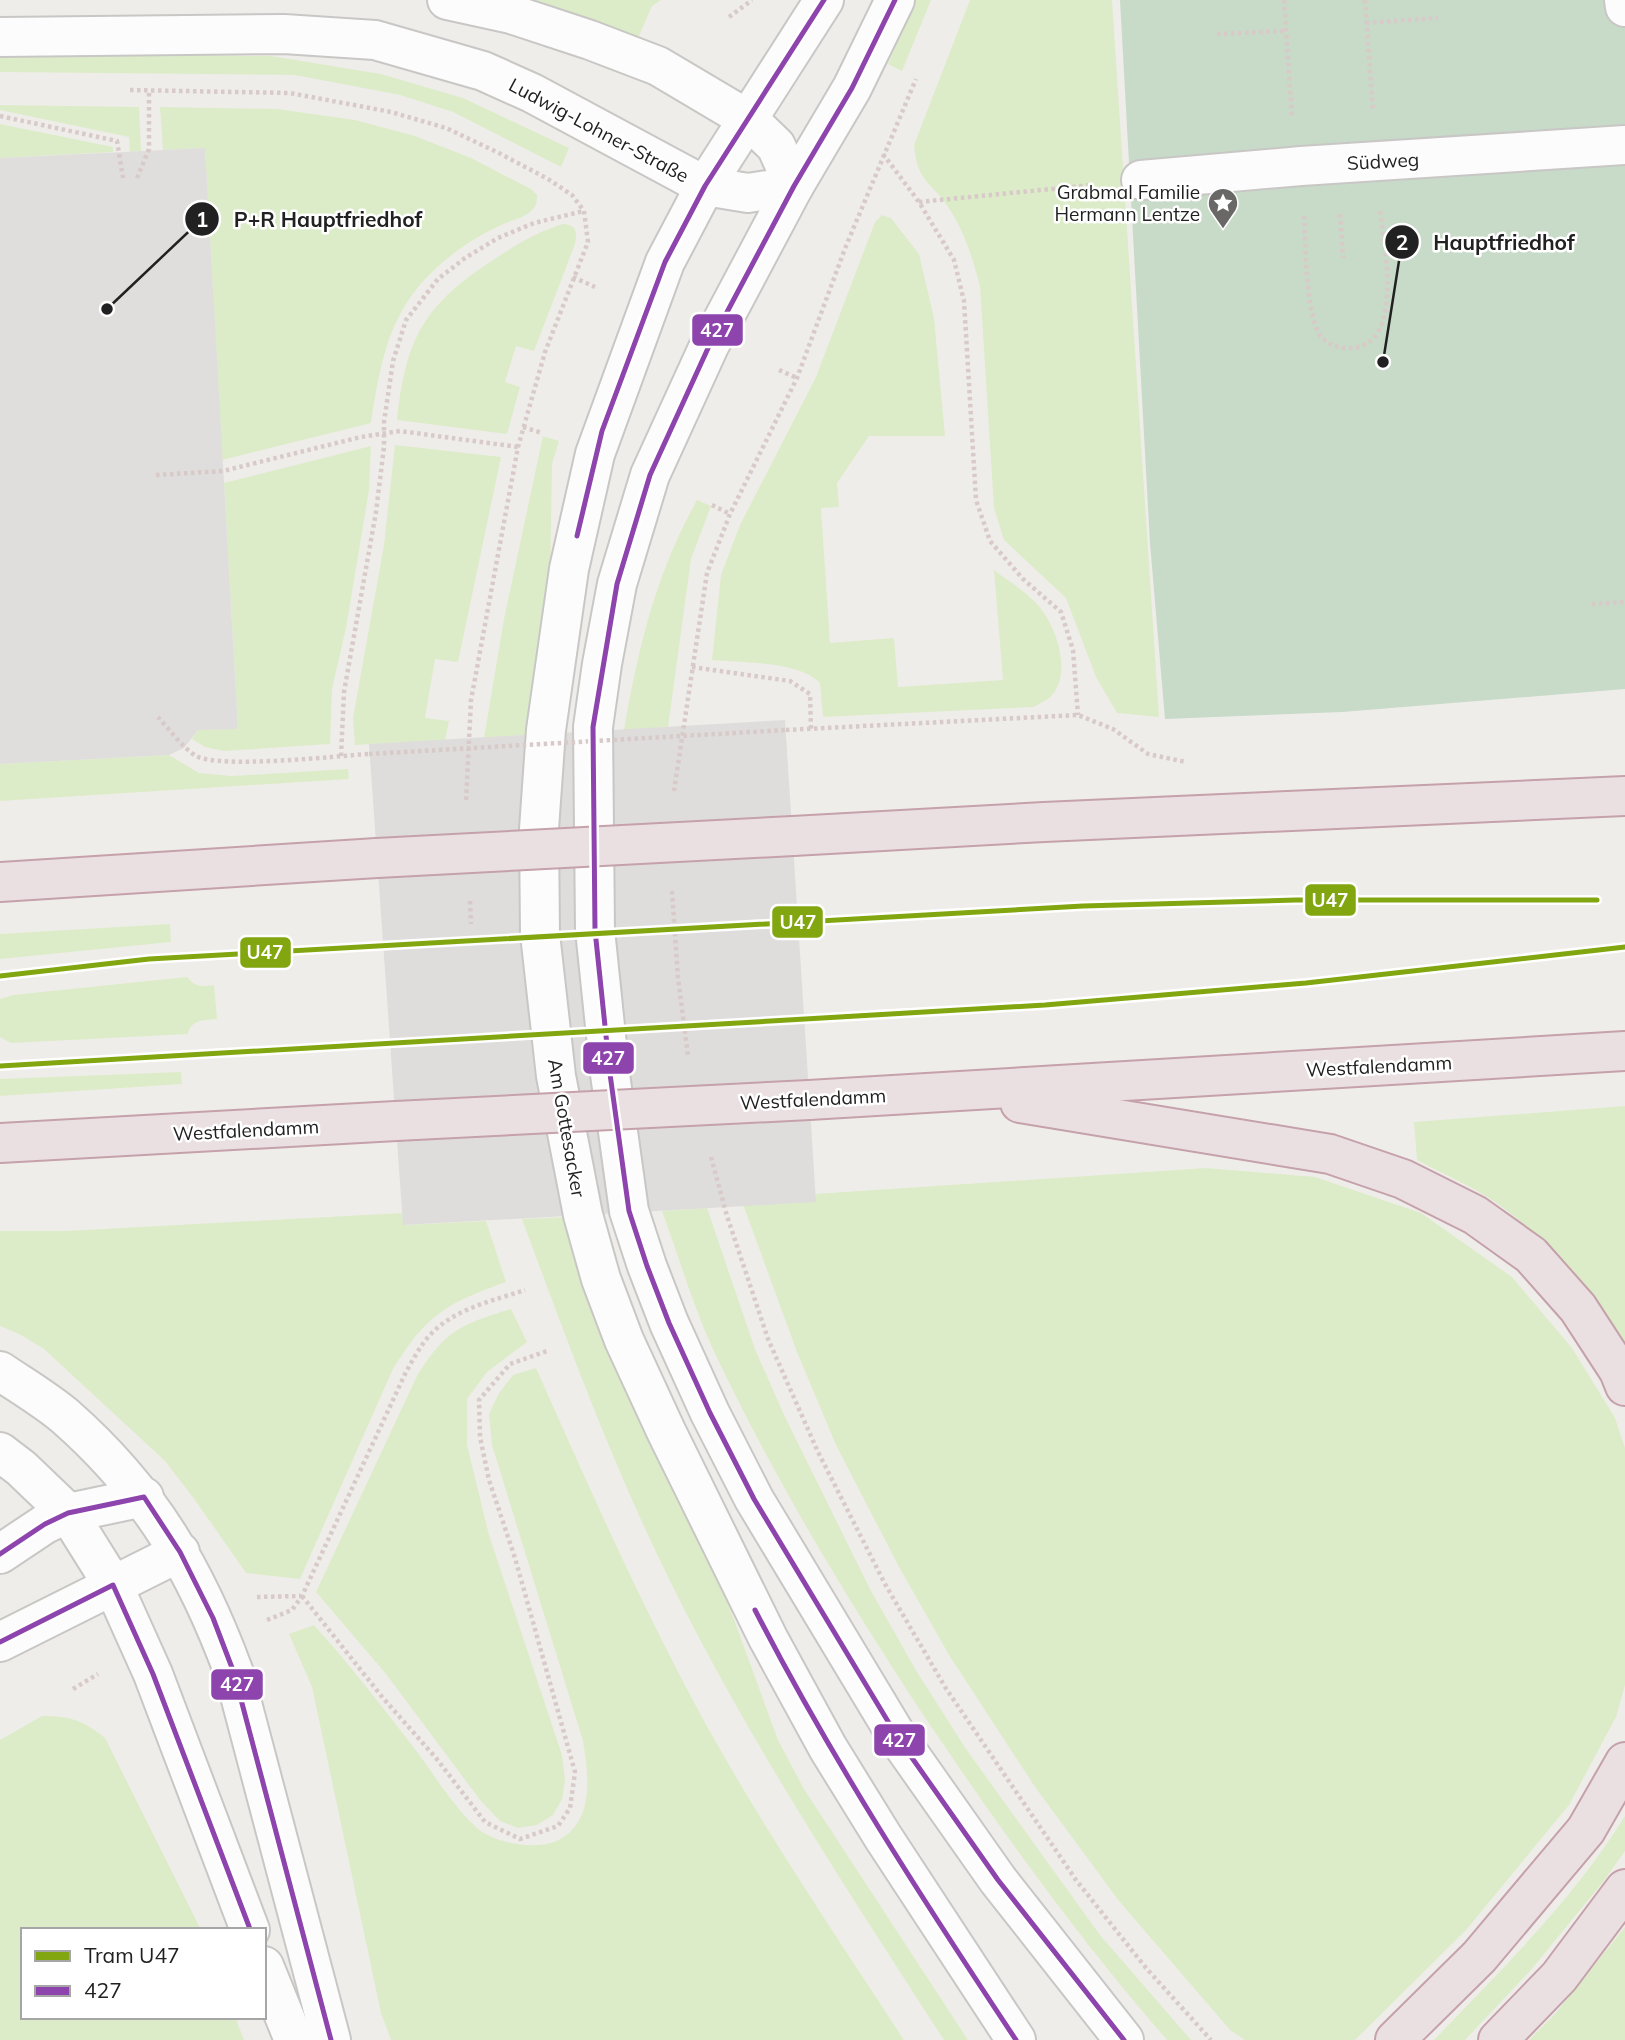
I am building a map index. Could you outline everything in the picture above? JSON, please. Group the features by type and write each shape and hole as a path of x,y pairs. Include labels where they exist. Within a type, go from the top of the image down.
{"highway":[{"path":"0,882 1044,821 1625,796"},
{"name":"Westfalendamm","path":"0,1143 953,1092 1625,1051"},
{"path":"953,1092 1330,1154 1403,1179 1475,1215 1531,1255 1578,1308 1619,1371 1625,1386"},
{"path":"1395,2040 1479,1957 1586,1830 1625,1762"},
{"path":"1498,2040 1559,1977 1625,1889"}],"street":[{"path":"447,0 511,14 658,66 749,120 776,146 794,186"},
{"name":"Am Gottesacker","path":"824,0 705,186 660,272 602,431 569,569 546,730 539,829 540,934 556,1076 583,1215 601,1279 624,1340 768,1638 828,1748 1016,2040"},
{"path":"895,0 852,88 794,186 709,346 650,475 617,584 593,727 595,930 610,1074 629,1211 668,1323 754,1499 898,1738 998,1880 1124,2040"},
{"path":"1624,0 1625,7"},
{"name":"Ludwig-Lohner-Straße","path":"0,37 284,34 375,40 496,76 705,186 748,193 794,186"},
{"name":"Südweg","path":"1141,180 1301,166 1625,145"},
{"path":"0,1371 64,1415 107,1456 144,1497 180,1552 213,1618 234,1674 331,2040"},
{"path":"0,1452 21,1468 68,1513 113,1585 153,1674 249,1928"},
{"path":"0,1554 68,1513 144,1497"},
{"path":"0,1642 180,1552"},
{"path":"266,1971 294,2040"}],"path":[{"path":"729,17 752,0"},
{"path":"1284,0 1290,101"},
{"path":"1365,0 1372,96"},
{"path":"1366,23 1438,18"},
{"path":"1217,34 1286,31"},
{"path":"121,89 290,93 391,112 446,128 497,152 572,195 584,211 588,242 545,352 518,447 471,700 465,806"},
{"path":"137,178 149,149 149,90"},
{"path":"902,113 883,154 919,202 954,260 964,301 976,500 990,541 1023,579 1061,612 1073,650 1079,715"},
{"path":"0,116 117,141 122,178"},
{"path":"1301,166 1312,314 1322,338 1341,349 1360,348 1376,337 1388,302 1376,162"},
{"path":"919,202 1141,180"},
{"path":"341,756 344,692 376,512 393,361 406,320 438,279 465,258 498,238 534,223 584,211"},
{"path":"573,277 595,287"},
{"path":"779,370 797,378"},
{"path":"523,427 542,433"},
{"path":"156,475 223,471 400,431 518,447"},
{"path":"712,505 730,514"},
{"path":"1592,604 1625,602"},
{"path":"692,667 790,681 810,694 811,729"},
{"path":"158,717 195,755 211,760 237,762 1079,715 1114,729 1148,754 1184,762 1198,762"},
{"path":"470,898 471,924"},
{"path":"267,1620 292,1610 302,1596 406,1372 423,1344 434,1331 460,1313 525,1290"},
{"path":"302,1596 383,1698 436,1758 485,1822 520,1839 558,1826 570,1808 575,1772 515,1558 489,1480 480,1437 479,1400 510,1364 547,1351"},
{"path":"256,1598 302,1596"},
{"path":"73,1689 105,1670"}],"green space":[{"path":"527,0 661,0 652,6 638,38"},
{"path":"915,0 931,0 902,71 888,64"},
{"path":"970,0 1112,0 1159,717 1117,713 1096,677 1066,598 1004,540 994,508 980,286 960,228 944,201 918,168 914,145"},
{"path":"1120,0 1625,0 1625,689 1342,712 1165,719 1150,543"},
{"path":"0,54 271,56 381,74 463,98 569,148 561,167 453,112 400,95 295,75 0,72"},
{"path":"0,105 139,107 141,151 130,152 129,137 0,110"},
{"path":"160,107 277,109 355,120 415,136 471,158 531,189 537,195 536,203 525,215 488,231 462,247 435,269 418,288 404,307 386,348 371,423 222,460 205,148 163,150"},
{"path":"0,124 113,147 113,152 0,158"},
{"path":"882,215 891,218 919,254 934,318 945,436 869,436 837,483 839,507 821,508 830,643 894,638 898,687 1003,680 994,570 1037,604 1051,624 1056,637 1060,651 1060,678 1048,699 1034,707 823,717 820,683 811,676 770,664 712,660 721,575 740,525 816,377 875,222"},
{"path":"564,224 575,230 575,244 534,351 516,346 505,382 520,387 507,434 397,420 406,366 423,325 436,307 452,291 496,258 537,234"},
{"path":"543,436 559,441 552,464 550,588 528,735 484,738 504,619"},
{"path":"395,445 501,457 458,662 435,659 425,718 449,721 445,740 355,745 353,718 384,545"},
{"path":"371,446 369,490 346,628 332,689 330,744 224,751 205,747 192,739 198,730 238,728 224,483"},
{"path":"697,500 711,506 691,559 668,727 624,730 650,612 670,556"},
{"path":"169,755 199,773 232,776 348,769 349,779 0,801 0,764"},
{"path":"170,924 171,942 0,959 0,934"},
{"path":"187,977 199,986 214,985 217,1019 195,1023 188,1034 11,1043 0,1037 0,999 13,995"},
{"path":"181,1072 182,1084 0,1096 0,1079"},
{"path":"1625,1106 1625,1344 1585,1286 1552,1250 1516,1218 1469,1186 1417,1160 1414,1122"},
{"path":"1206,1168 1315,1177 1421,1213 1512,1277 1572,1348 1615,1418 1625,1448 1625,1685 1616,1717 1569,1805 1466,1930 1355,2040 1245,2040 1230,2030 1119,1901 1035,1787 949,1655 899,1567 836,1445 797,1352 741,1199"},
{"path":"707,1208 755,1349 785,1417 871,1591 917,1672 966,1749 1100,1935 1191,2040 1167,2040 1103,1964 1043,1885 928,1722 813,1538 760,1443 711,1345 662,1211"},
{"path":"402,1213 404,1225 486,1221 506,1282 452,1305 427,1324 404,1352 392,1371 300,1579 246,1573 165,1461 44,1349 0,1326 0,1231 66,1231"},
{"path":"568,1217 717,1573 778,1740 804,1789 968,2040 944,2040 766,1757 700,1641 670,1581 610,1447 522,1219"},
{"path":"511,1309 527,1342 487,1372 467,1399 467,1445 489,1535 562,1755 565,1781 562,1799 553,1815 537,1825 518,1828 500,1821 480,1800 386,1674 316,1592 416,1378 426,1362 445,1340 466,1325"},
{"path":"536,1368 622,1558 702,1718 786,1858 904,2040 391,2040 381,2013 312,1687 289,1634 314,1625 380,1704 453,1802 485,1834 506,1842 542,1845 562,1838 573,1829 580,1819 587,1794 583,1741 492,1445 489,1414 499,1393 513,1375"},
{"path":"42,1716 76,1720 105,1738 200,1928 21,1928 21,2019 236,2019 244,2040 0,2040 0,1740"},
{"path":"1625,1816 1625,1851 1530,1971 1465,2040 1434,2040 1560,1905 1605,1847"},
{"path":"1625,1927 1625,2040 1529,2040 1555,2014"}],"shaded area":[{"path":"205,148 238,729 198,730 184,748 169,755 0,764 0,158"}],"pier":[{"path":"785,720 816,1202 403,1225 369,744"}],"tram line":[{"name":"U47","path":"0,976 149,959 1083,906 1296,900 1597,900"},
{"name":"U47","path":"0,1066 1045,1005 1306,983 1625,947"}],"transit line":[{"name":"427","path":"577,536 602,431 665,262 705,186 824,0"},
{"name":"427","path":"895,0 852,88 794,186 709,346 650,475 617,584 593,727 595,930 610,1074 629,1211 647,1266 669,1323 710,1413 754,1499 898,1738 998,1880 1124,2040"},
{"name":"427","path":"0,1554 45,1524 68,1513 144,1497 180,1552 213,1618 234,1673 331,2040"},
{"name":"427","path":"0,1642 113,1585 153,1674 250,1928"},
{"name":"427","path":"755,1610 847,1775 1016,2040"}],"place":[{"name":"Grabmal Familie Hermann Lentze","path":"1223,230"},
{"name":"P+R Hauptfriedhof","path":"107,309"},
{"name":"Hauptfriedhof","path":"1383,362"}]}
